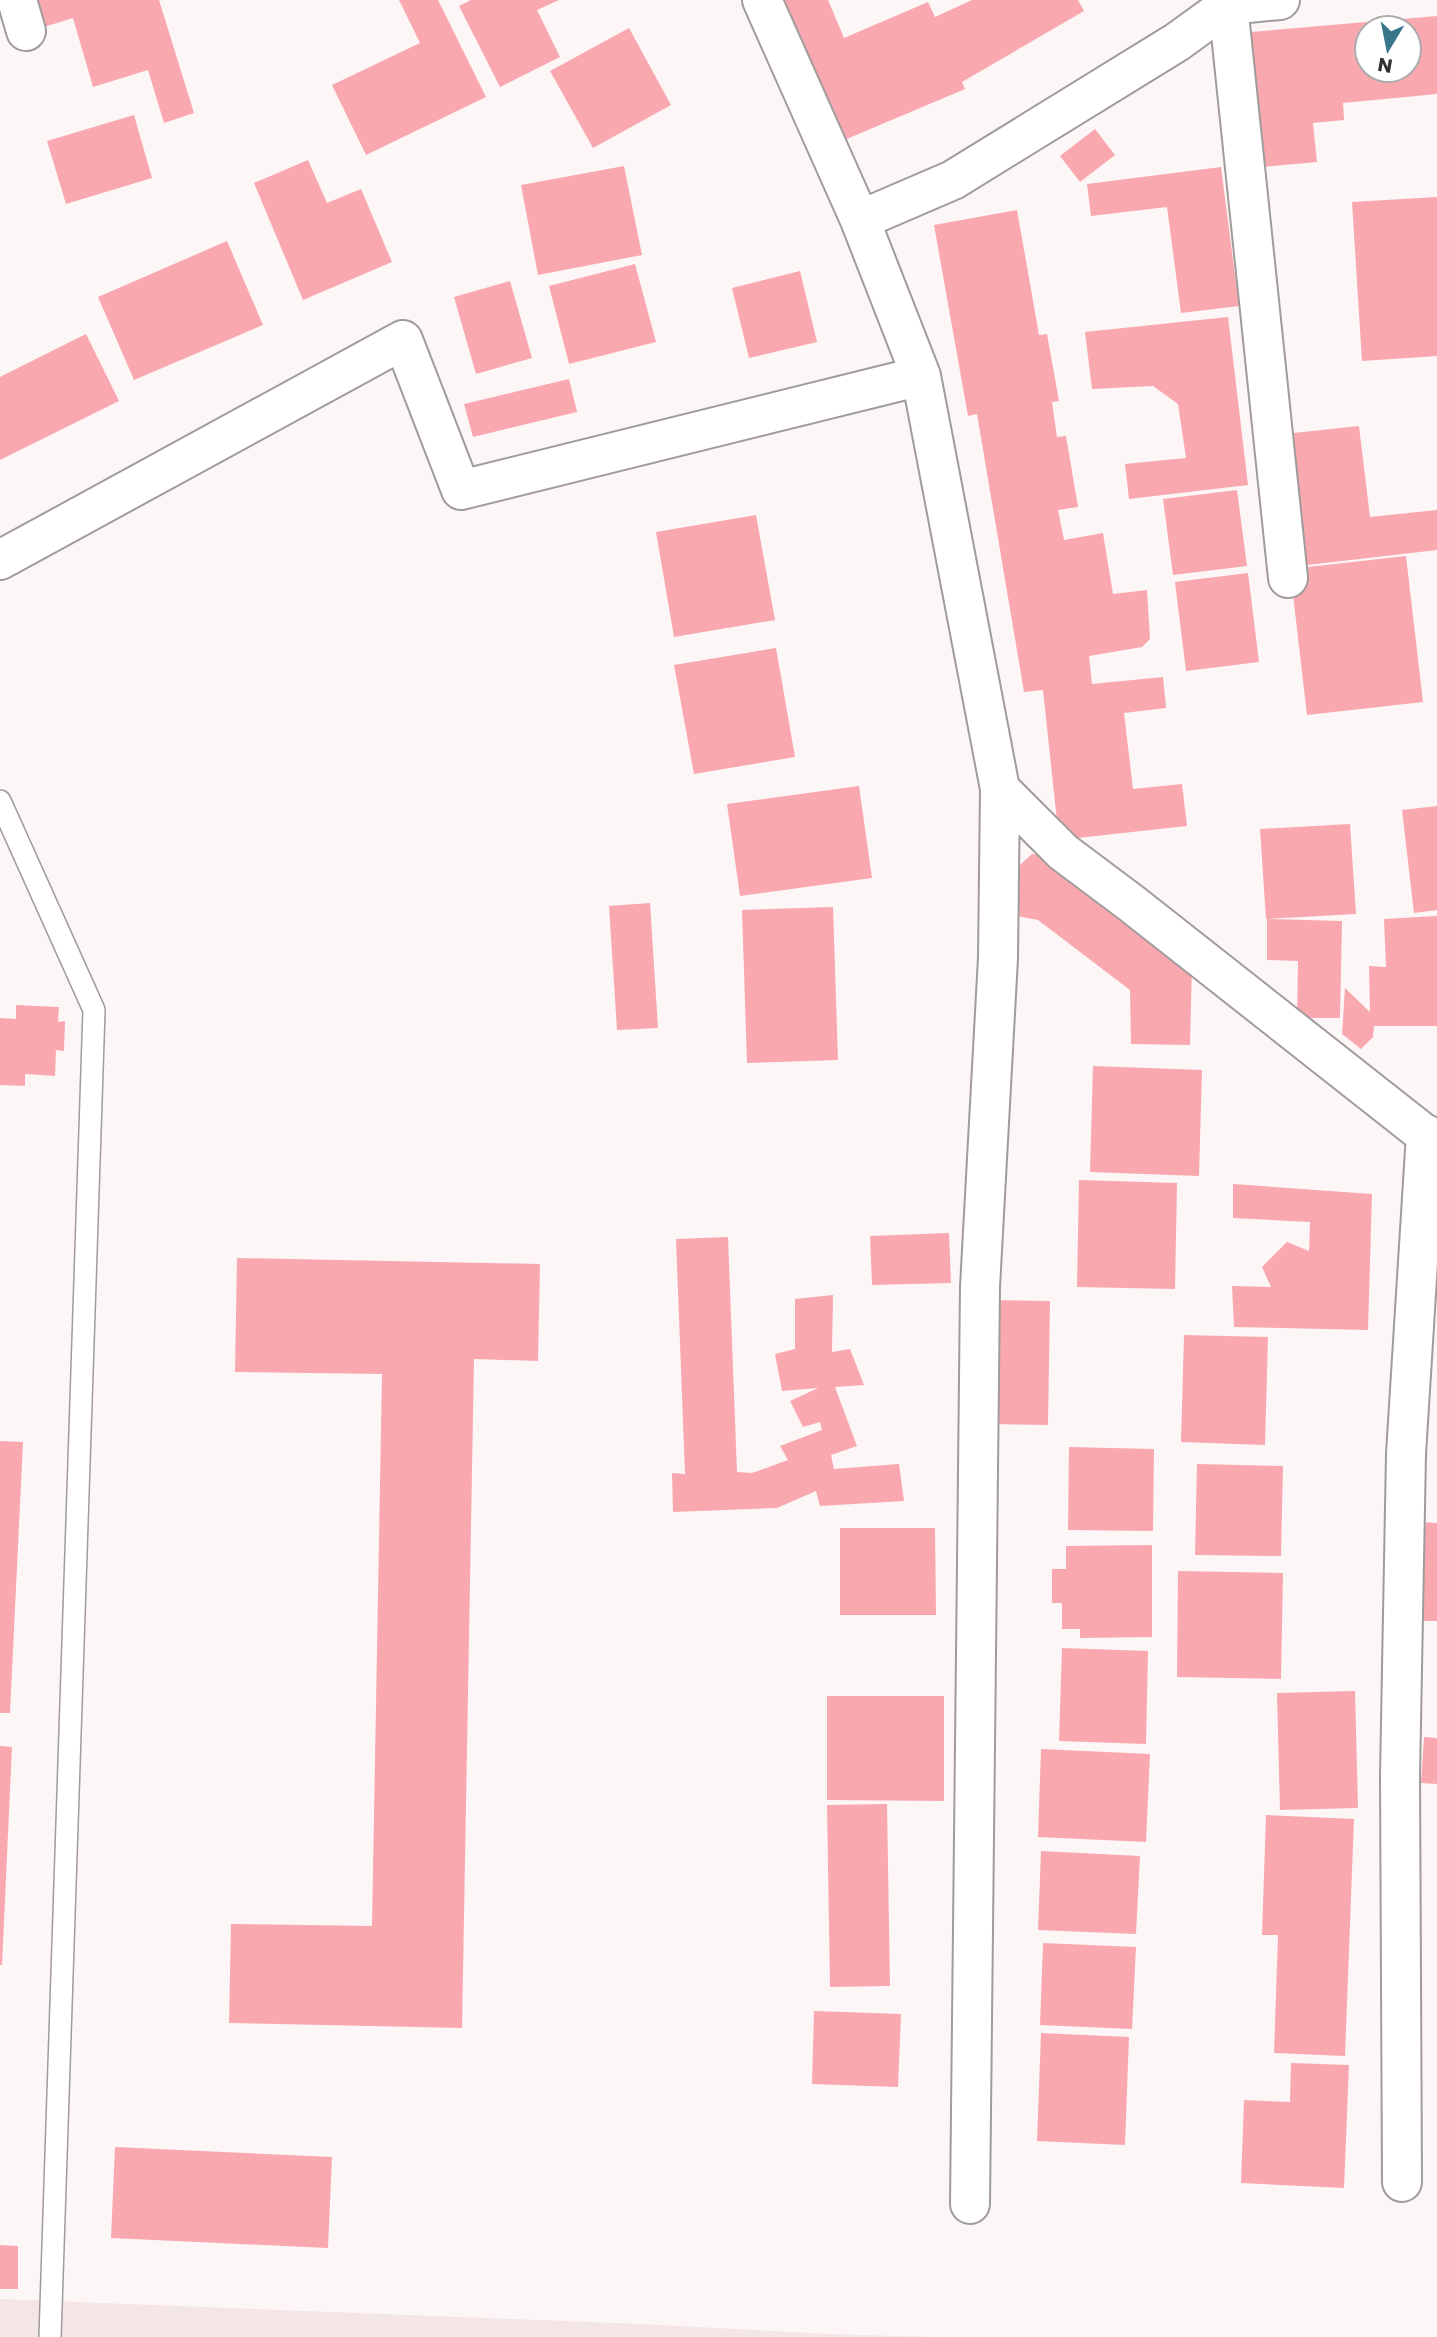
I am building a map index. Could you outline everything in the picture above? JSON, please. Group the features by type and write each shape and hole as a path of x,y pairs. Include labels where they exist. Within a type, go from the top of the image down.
{"street":[{"path":"762,0 860,220 921,376 1000,789 998,958 979,1287 970,2204"},
{"path":"860,220 953,180 1177,42 1228,5 1280,0"},
{"path":"1228,5 1288,578"},
{"path":"0,560 403,340 461,490 921,376"},
{"path":"1000,789 1063,852 1132,903 1431,1139 1406,1468 1400,1776 1402,2182"}],"lane":[{"path":"0,801 94,1010 50,2337"}],"shaded area":[{"path":"0,2299 828,2334 932,2337 0,2337"}],"building":[{"path":"36,0 159,0 194,113 164,123 148,70 93,87 73,18 44,27"},
{"path":"399,0 438,0 486,97 366,155 332,85 420,43"},
{"path":"471,0 559,0 537,10 560,57 500,87 459,6"},
{"path":"782,0 828,0 844,38 928,2 935,17 972,0 1078,0 1084,11 962,82 965,89 842,141"},
{"path":"1437,16 1437,94 1343,103 1344,120 1313,123 1317,162 1251,168 1239,33 1353,23 1353,84 1423,84 1423,17"},
{"path":"629,28 671,105 593,148 550,71"},
{"path":"134,115 152,178 66,204 47,141"},
{"path":"1095,129 1115,155 1080,182 1060,156"},
{"path":"308,160 327,203 361,189 392,262 303,300 254,183"},
{"path":"624,166 642,255 538,275 521,185"},
{"path":"1221,167 1239,306 1181,313 1167,207 1091,216 1087,184"},
{"path":"1437,197 1437,356 1362,361 1352,202"},
{"path":"1017,210 1039,335 1047,334 1059,401 1052,402 1057,437 1066,436 1078,507 1058,510 1064,540 1103,533 1113,594 1147,590 1150,639 1142,647 1089,656 1092,684 1163,677 1166,708 1124,713 1133,789 1182,784 1187,826 1059,840 1043,690 1024,692 977,414 968,416 934,225"},
{"path":"227,241 263,325 134,380 98,297"},
{"path":"635,264 656,342 569,364 549,286"},
{"path":"800,271 817,342 749,358 732,288"},
{"path":"510,281 532,358 476,374 454,297"},
{"path":"1228,317 1248,485 1129,499 1125,464 1186,458 1178,404 1153,386 1092,389 1085,332"},
{"path":"86,334 119,401 0,460 0,377"},
{"path":"569,379 577,412 473,437 464,404"},
{"path":"1359,426 1370,517 1437,510 1437,550 1299,566 1284,434"},
{"path":"1237,490 1247,566 1173,575 1163,499"},
{"path":"756,515 775,620 674,637 656,532"},
{"path":"1406,556 1423,702 1307,715 1290,569"},
{"path":"1248,573 1259,662 1186,671 1175,582"},
{"path":"776,648 795,757 694,774 674,665"},
{"path":"859,786 872,878 740,896 727,804"},
{"path":"1437,806 1437,910 1414,913 1402,810"},
{"path":"1350,824 1356,914 1266,919 1260,829"},
{"path":"1032,854 1057,857 1192,964 1190,1045 1131,1044 1130,990 1038,920 1017,916 1019,866"},
{"path":"650,903 658,1028 617,1030 609,906"},
{"path":"833,907 838,1060 747,1063 742,910"},
{"path":"1437,916 1437,1026 1374,1026 1373,1037 1361,1049 1342,1034 1345,988 1370,1012 1369,966 1386,967 1384,919"},
{"path":"1267,919 1342,921 1340,1018 1297,1018 1298,961 1267,960"},
{"path":"16,1005 59,1007 58,1022 65,1021 64,1051 56,1050 55,1076 25,1074 25,1086 0,1085 0,1018 16,1019"},
{"path":"1093,1066 1202,1070 1199,1176 1090,1172"},
{"path":"1079,1180 1177,1183 1175,1289 1077,1287"},
{"path":"1233,1184 1372,1194 1368,1330 1234,1327 1232,1286 1271,1287 1262,1267 1287,1242 1309,1251 1310,1222 1233,1218"},
{"path":"949,1233 951,1283 872,1285 870,1236"},
{"path":"728,1237 737,1472 752,1473 788,1460 780,1446 822,1430 820,1422 803,1427 790,1401 818,1388 782,1391 775,1354 795,1349 795,1299 833,1295 832,1352 850,1349 864,1385 835,1387 857,1446 831,1455 834,1469 899,1464 904,1501 820,1506 816,1491 777,1508 673,1512 672,1473 685,1474 676,1239"},
{"path":"237,1258 540,1264 538,1361 474,1359 462,2028 229,2023 231,1924 372,1926 382,1374 235,1372"},
{"path":"991,1300 1050,1301 1048,1425 989,1424"},
{"path":"1184,1335 1268,1337 1265,1445 1181,1442"},
{"path":"0,1441 23,1442 10,1713 0,1713"},
{"path":"1069,1447 1154,1449 1153,1531 1068,1530"},
{"path":"1197,1464 1283,1466 1281,1556 1195,1555"},
{"path":"1422,1522 1437,1523 1437,1621 1418,1621"},
{"path":"840,1528 935,1528 936,1615 840,1615"},
{"path":"1152,1545 1152,1637 1080,1638 1080,1629 1062,1629 1062,1603 1052,1603 1052,1569 1066,1569 1066,1546"},
{"path":"1178,1571 1283,1573 1281,1679 1177,1677"},
{"path":"1062,1648 1148,1651 1146,1744 1059,1741"},
{"path":"1355,1691 1358,1808 1280,1810 1277,1693"},
{"path":"827,1696 944,1696 944,1801 827,1800"},
{"path":"1424,1737 1437,1738 1437,1784 1421,1783"},
{"path":"0,1746 12,1747 2,1965 0,1965"},
{"path":"1041,1749 1150,1754 1146,1842 1038,1837"},
{"path":"887,1804 890,1986 830,1987 827,1805"},
{"path":"1266,1815 1354,1819 1345,2056 1274,2053 1278,1935 1262,1935"},
{"path":"1041,1851 1140,1856 1136,1934 1038,1930"},
{"path":"1043,1943 1136,1947 1132,2029 1040,2025"},
{"path":"814,2011 901,2014 898,2087 812,2084"},
{"path":"1041,2033 1129,2037 1125,2145 1037,2141"},
{"path":"1291,2063 1349,2065 1344,2188 1241,2183 1244,2100 1290,2102"},
{"path":"115,2147 332,2157 328,2248 111,2238"},
{"path":"0,2245 18,2246 18,2289 0,2289"}]}
